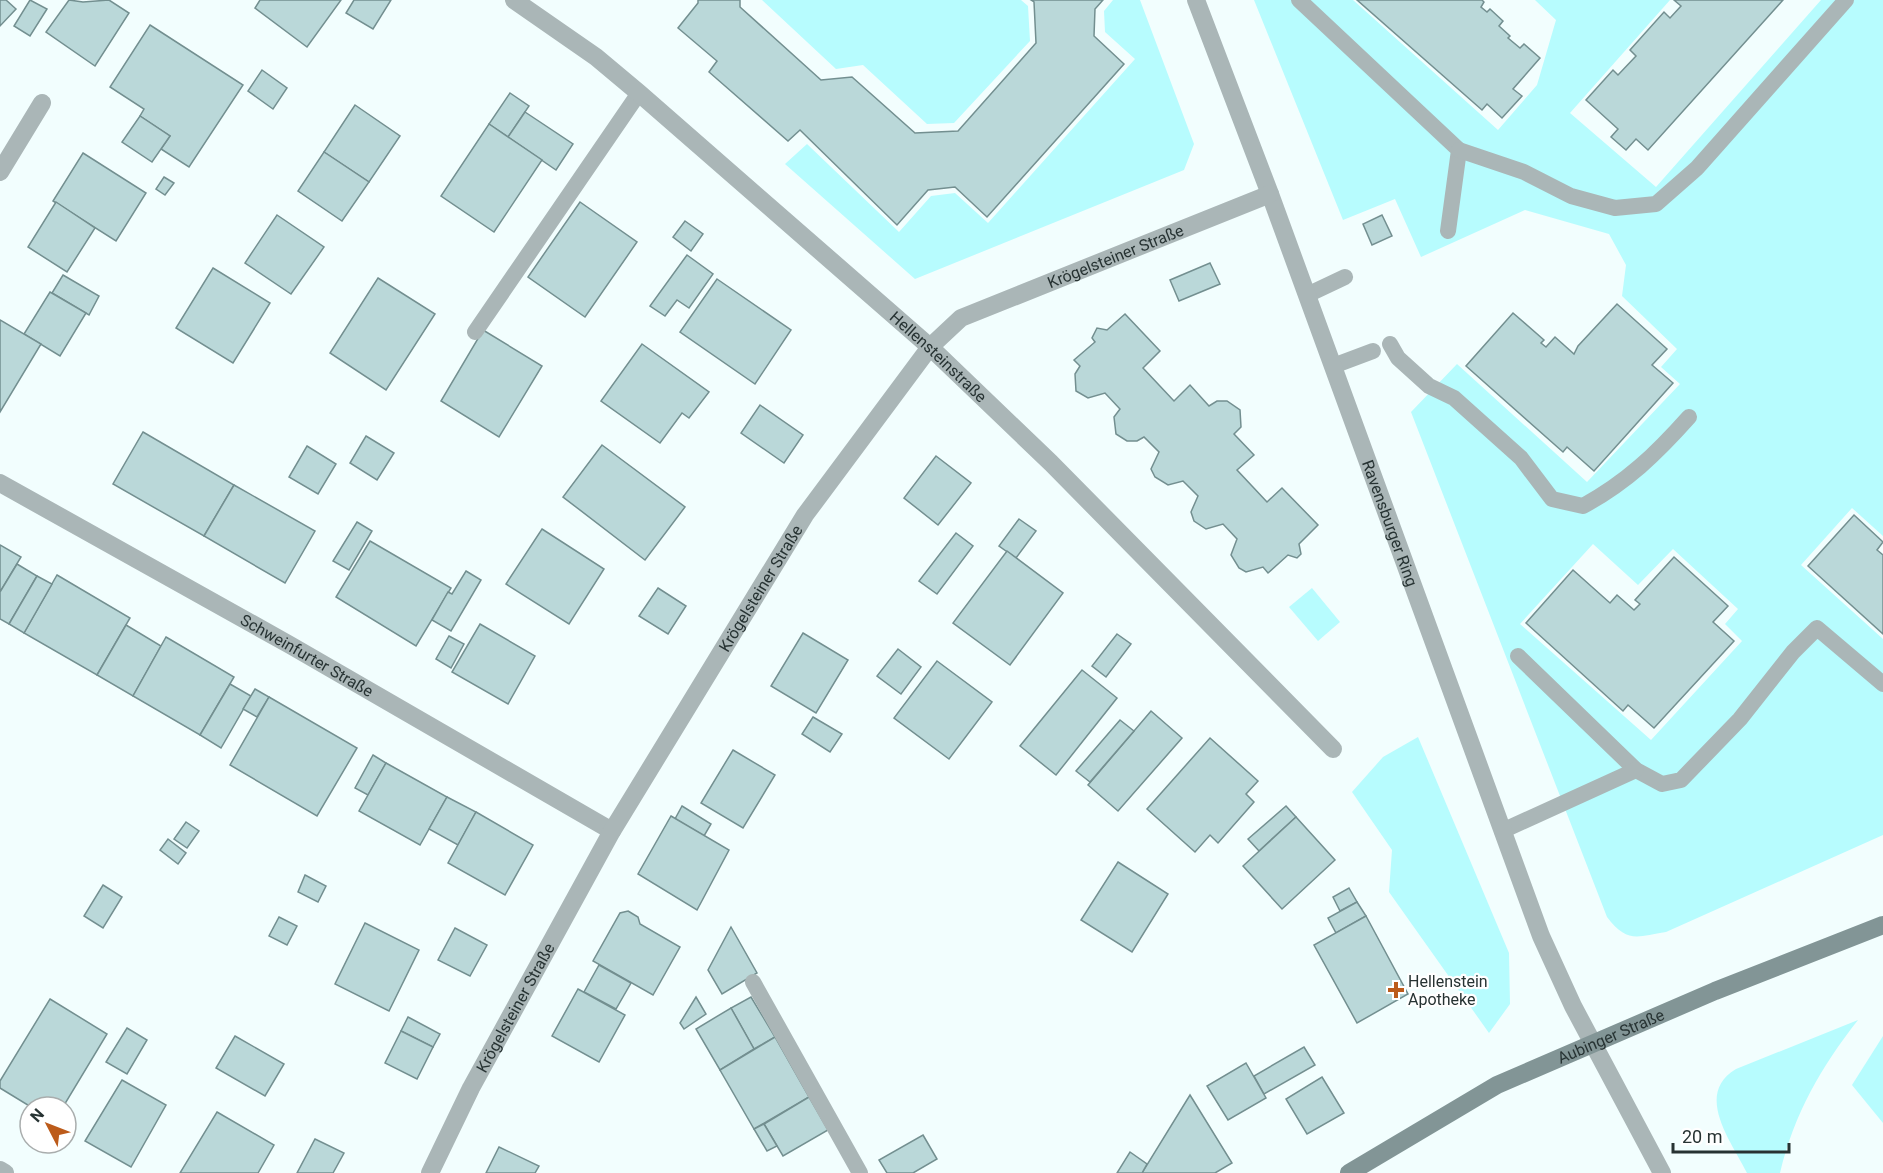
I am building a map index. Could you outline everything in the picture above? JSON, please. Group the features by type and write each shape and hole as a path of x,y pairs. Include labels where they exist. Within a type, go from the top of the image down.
{"main road":[{"name":"Aubinger Straße","path":"1349,1173 1497,1085 1715,991 1883,925"}],"street":[{"name":"Hellensteinstraße","path":"514,0 596,57 930,347 1051,463 1333,749"},
{"name":"Ravensburger Ring","path":"1196,0 1270,194 1541,936 1573,1006 1662,1173"},
{"path":"0,172 42,103"},
{"name":"Krögelsteiner Straße","path":"430,1173 471,1088 612,831 805,515 930,347 961,318 1270,194"},
{"name":"Schweinfurter Straße","path":"0,483 290,645 612,831"},
{"path":"0,1170 5,1173"}],"lane":[{"path":"1299,0 1459,150 1524,171 1571,196 1615,208 1656,204 1696,168 1846,0"},
{"path":"475,332 639,93"},
{"path":"1448,231 1459,150"},
{"path":"1307,295 1346,277"},
{"path":"1390,344 1398,358 1429,387 1454,398 1521,458 1552,499 1583,506 1615,488 1657,453 1689,417"},
{"path":"1333,366 1373,351"},
{"path":"1518,656 1636,770 1662,784 1682,780 1740,719 1793,652 1817,628 1883,684"},
{"path":"1502,831 1636,770"},
{"path":"753,982 860,1173"}],"shaded area":[{"path":"762,0 1021,0 1028,6 1030,41 954,123 927,124 863,65 836,69"},
{"path":"1113,0 1140,0 1194,144 1184,170 915,279 785,164 807,144 899,232 931,196 955,193 988,223 1135,59 1105,32 1104,11"},
{"path":"1254,0 1353,0 1498,130 1537,85 1556,20 1535,0 1670,0 1570,113 1656,187 1821,0 1883,0 1883,536 1852,508 1801,565 1883,639 1883,835 1666,932 1633,936 1620,931 1614,925 1607,917 1411,412 1457,364 1587,482 1680,384 1661,367 1677,349 1622,296 1626,265 1609,234 1525,210 1421,257 1395,199 1343,220","holes":["1593,544 1638,585 1673,549 1738,609 1725,624 1742,641 1651,740 1520,624"]},
{"path":"1312,588 1340,622 1318,641 1289,607"},
{"path":"1418,737 1509,953 1510,1004 1489,1033 1389,892 1392,850 1352,792 1383,757"},
{"path":"1858,1020 1832,1055 1810,1092 1793,1131 1780,1173 1747,1173 1725,1133 1720,1118 1717,1104 1718,1091 1724,1079 1736,1069"},
{"path":"1883,1036 1883,1123 1852,1085"}],"building":[{"path":"0,0 6,0 16,9 0,26"},
{"path":"30,0 47,9 30,36 14,26"},
{"path":"69,0 83,2 109,0 129,13 95,66 46,32"},
{"path":"260,0 341,0 307,47 255,8"},
{"path":"354,0 391,0 373,29 346,13"},
{"path":"698,0 740,0 740,7 821,80 852,77 915,133 958,131 1036,43 1034,2 1031,0 1103,0 1095,9 1094,36 1124,64 987,217 955,187 928,190 897,225 800,130 788,141 709,72 717,61 678,28"},
{"path":"1357,0 1482,0 1484,2 1481,7 1487,12 1490,9 1503,21 1499,26 1510,36 1508,38 1520,48 1524,44 1540,58 1513,89 1522,96 1502,118 1487,104 1482,110"},
{"path":"1674,0 1783,0 1648,150 1636,139 1626,150 1611,137 1618,129 1586,100 1613,70 1618,75 1636,56 1630,50 1664,12 1670,18 1681,6"},
{"path":"150,25 243,85 189,167 161,149 170,136 140,116 144,109 110,87"},
{"path":"262,70 287,88 273,109 248,91"},
{"path":"510,93 529,106 508,137 489,124"},
{"path":"355,105 400,136 369,182 324,152"},
{"path":"525,112 573,144 556,170 508,137"},
{"path":"140,116 170,136 152,162 122,142"},
{"path":"489,124 542,160 494,232 441,196"},
{"path":"324,152 369,182 342,221 298,191"},
{"path":"83,153 146,193 116,241 53,201"},
{"path":"164,177 174,183 165,195 156,189"},
{"path":"56,202 95,228 67,272 28,247"},
{"path":"580,202 637,242 585,317 528,277"},
{"path":"277,215 324,247 291,294 245,263"},
{"path":"1382,215 1392,236 1372,245 1363,224"},
{"path":"685,221 703,234 691,251 673,237"},
{"path":"687,255 713,274 689,308 677,300 665,316 650,306"},
{"path":"1210,263 1220,284 1179,301 1170,280"},
{"path":"213,268 270,303 233,363 176,328"},
{"path":"63,275 99,296 89,315 52,293"},
{"path":"378,278 435,314 386,390 330,353"},
{"path":"717,279 791,330 755,384 680,332"},
{"path":"50,292 86,313 60,356 24,334"},
{"path":"1617,304 1667,349 1652,365 1673,383 1594,471 1567,447 1563,452 1466,366 1513,313 1544,340 1541,343 1546,347 1555,337 1574,354 1578,346"},
{"path":"1125,314 1160,351 1143,368 1174,401 1190,385 1209,406 1217,401 1227,401 1240,410 1241,427 1234,434 1254,455 1237,470 1267,502 1282,488 1318,525 1299,544 1301,554 1297,558 1288,555 1268,573 1263,567 1246,572 1239,568 1231,555 1237,539 1223,524 1206,529 1194,521 1191,512 1198,496 1183,481 1168,485 1155,477 1151,469 1159,452 1144,437 1137,441 1127,441 1116,434 1114,417 1120,409 1105,393 1088,398 1076,391 1075,374 1080,366 1074,360 1095,342 1092,338 1097,328 1107,330"},
{"path":"0,320 41,344 0,412"},
{"path":"483,330 542,366 499,437 441,401"},
{"path":"642,344 709,392 689,418 682,413 660,443 601,401"},
{"path":"760,405 803,435 784,463 741,433"},
{"path":"143,432 234,485 204,536 113,484"},
{"path":"366,436 394,453 377,480 350,463"},
{"path":"602,445 685,507 645,560 563,497"},
{"path":"307,446 336,464 318,494 289,477"},
{"path":"936,456 971,483 938,525 904,498"},
{"path":"234,485 315,531 285,583 204,536"},
{"path":"1854,515 1883,542 1877,550 1883,555 1883,634 1808,566"},
{"path":"1019,519 1036,531 1016,558 999,546"},
{"path":"357,522 372,531 349,570 333,561"},
{"path":"542,529 604,569 569,624 506,584"},
{"path":"956,533 973,546 937,594 919,581"},
{"path":"370,541 451,588 416,646 336,597"},
{"path":"0,545 21,557 0,592"},
{"path":"1007,551 1063,593 1010,665 953,623"},
{"path":"1674,557 1728,606 1713,622 1734,641 1654,728 1628,705 1623,711 1526,623 1573,570 1610,603 1617,595 1634,610 1640,604 1635,600"},
{"path":"17,564 37,576 9,624 0,619 0,592"},
{"path":"466,571 481,580 451,631 432,620 448,592 452,594"},
{"path":"57,575 130,618 97,675 24,633"},
{"path":"37,576 52,584 24,633 9,624"},
{"path":"658,588 686,606 668,634 639,616"},
{"path":"480,624 535,656 508,704 452,672"},
{"path":"126,625 161,646 133,696 97,675"},
{"path":"803,633 848,660 816,713 771,686"},
{"path":"1117,634 1131,644 1106,677 1092,666"},
{"path":"449,636 464,644 451,668 436,659"},
{"path":"166,637 234,677 200,735 133,696"},
{"path":"898,649 921,667 901,694 877,676"},
{"path":"937,661 992,702 949,759 894,718"},
{"path":"1082,670 1117,698 1056,775 1020,746"},
{"path":"230,684 251,696 221,748 200,735"},
{"path":"255,689 269,697 257,717 243,709"},
{"path":"269,697 357,748 317,816 230,765"},
{"path":"1151,711 1182,738 1118,811 1088,785"},
{"path":"813,717 842,734 830,752 802,734"},
{"path":"1120,720 1134,731 1090,782 1076,771"},
{"path":"1210,738 1258,781 1246,794 1254,802 1218,843 1210,835 1195,852 1147,809"},
{"path":"733,750 775,775 743,828 701,803"},
{"path":"373,755 386,763 368,795 355,788"},
{"path":"386,763 447,797 420,845 359,811"},
{"path":"447,797 476,812 458,845 429,829"},
{"path":"682,806 711,824 704,836 675,819"},
{"path":"1286,806 1296,817 1259,851 1248,839"},
{"path":"476,812 533,845 505,895 448,863"},
{"path":"671,816 729,850 697,910 638,874"},
{"path":"1296,817 1335,860 1282,909 1243,866"},
{"path":"186,822 199,831 187,848 174,839"},
{"path":"168,839 186,853 178,864 160,850"},
{"path":"1118,862 1168,894 1132,952 1081,920"},
{"path":"305,875 326,886 318,902 298,892"},
{"path":"103,885 122,897 103,928 84,916"},
{"path":"1349,888 1357,902 1340,911 1333,897"},
{"path":"1357,902 1366,916 1336,933 1328,918"},
{"path":"628,911 638,917 640,924 680,947 653,995 593,961 620,913"},
{"path":"1366,916 1408,994 1357,1023 1314,945"},
{"path":"279,917 297,926 287,945 269,936"},
{"path":"365,923 419,950 389,1011 335,984"},
{"path":"731,927 757,973 722,994 708,970"},
{"path":"455,928 487,945 470,976 438,960"},
{"path":"599,965 631,983 616,1009 584,992"},
{"path":"578,989 625,1015 599,1062 552,1036"},
{"path":"696,997 706,1014 684,1029 680,1023"},
{"path":"751,997 775,1037 754,1049 731,1008"},
{"path":"50,999 107,1034 70,1095 18,1095 18,1099 0,1088 0,1081"},
{"path":"731,1008 754,1049 720,1070 696,1029"},
{"path":"408,1017 440,1034 433,1047 401,1031"},
{"path":"127,1028 147,1040 127,1074 106,1062"},
{"path":"401,1031 433,1047 417,1079 385,1063"},
{"path":"235,1036 284,1064 265,1096 216,1068"},
{"path":"775,1037 809,1097 754,1129 720,1070"},
{"path":"1304,1047 1315,1065 1264,1094 1254,1076"},
{"path":"1246,1063 1266,1098 1228,1120 1207,1086"},
{"path":"1322,1077 1344,1113 1307,1134 1286,1099"},
{"path":"122,1080 166,1105 131,1167 85,1141"},
{"path":"1190,1095 1232,1163 1215,1173 1142,1173"},
{"path":"809,1097 828,1130 783,1156 764,1124"},
{"path":"217,1112 274,1145 258,1173 180,1173"},
{"path":"764,1124 777,1146 767,1151 754,1129"},
{"path":"923,1135 937,1159 913,1173 887,1173 879,1160"},
{"path":"315,1139 344,1153 333,1173 297,1173"},
{"path":"499,1147 539,1166 535,1173 486,1173"},
{"path":"1130,1152 1147,1164 1142,1173 1117,1173"}],"place":[{"name":"Hellenstein Apotheke","path":"1396,990"}]}
